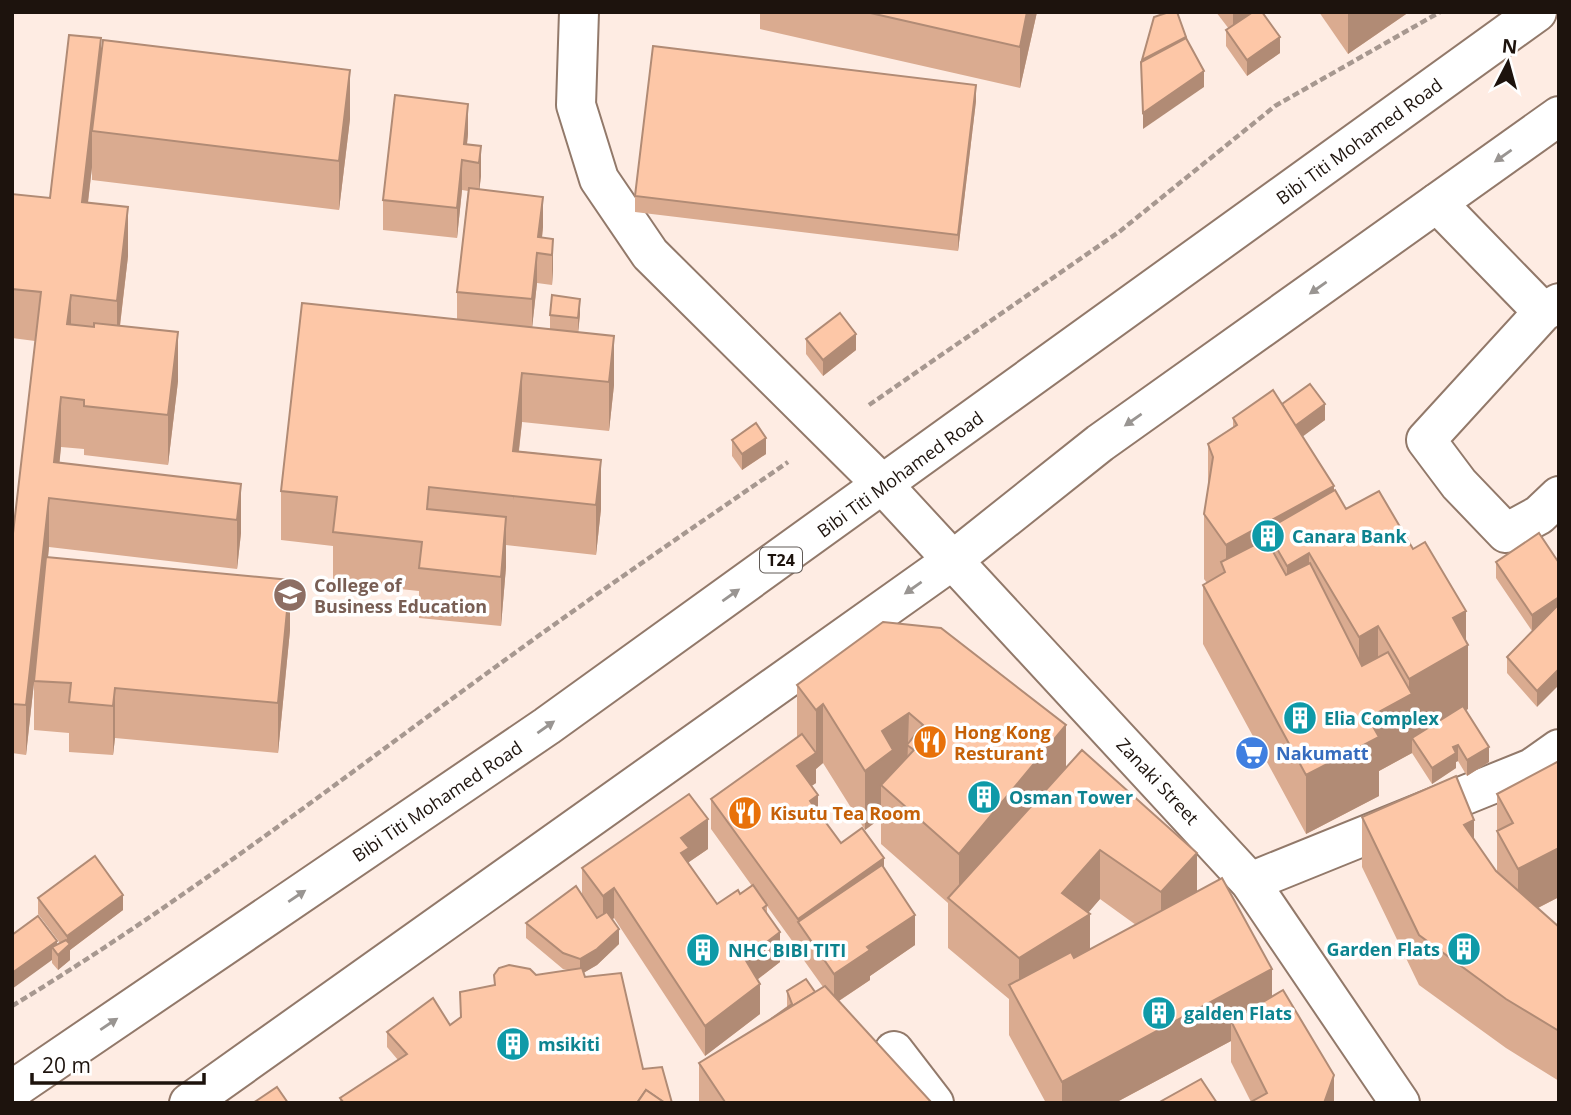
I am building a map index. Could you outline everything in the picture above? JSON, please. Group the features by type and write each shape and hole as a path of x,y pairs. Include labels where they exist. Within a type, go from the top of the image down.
{"main road":[{"name":"Zanaki Street","path":"579,12 576,105 599,179 650,254 884,486 1250,882 1400,1103"},
{"name":"Bibi Titi Mohamed Road","path":"12,1090 547,726 884,486 1537,12"},
{"path":"189,1103 953,560 1100,443 1559,116"},
{"path":"1437,203 1551,307 1426,440 1467,493 1506,533 1539,515 1559,496"},
{"path":"1250,882 1532,768 1559,749"},
{"path":"894,1051 934,1103"}],"path":[{"path":"12,1006 69,971 280,825 524,646 1119,232 1275,106 1440,12"}],"building":[{"path":"866,12 1027,12 1020,47"},
{"path":"1177,12 1186,37 1142,60 1154,17"},
{"path":"1253,12 1262,12 1280,37 1247,60 1226,30"},
{"path":"69,35 101,38 82,202 128,207 117,301 71,295 67,324 94,327 94,323 178,332 168,415 84,406 84,400 61,397 54,462 241,484 237,520 49,498 26,705 12,704 12,542 41,292 12,289 12,194 50,198"},
{"path":"1186,38 1204,71 1143,113 1141,62"},
{"path":"103,40 350,70 339,161 92,131"},
{"path":"653,46 976,85 958,235 635,196"},
{"path":"395,95 468,104 464,144 481,146 479,163 462,160 457,208 383,200"},
{"path":"469,188 543,197 538,237 553,239 552,255 537,253 532,299 457,292"},
{"path":"552,295 580,299 578,318 550,315"},
{"path":"302,303 614,336 609,382 522,373 513,451 601,460 596,505 429,487 427,509 506,517 501,577 419,568 422,542 333,532 337,497 281,491"},
{"path":"840,313 856,334 823,360 806,339"},
{"path":"1310,384 1325,404 1295,426 1282,404"},
{"path":"1273,390 1334,486 1226,545 1204,514 1213,457 1208,444 1237,425 1233,418"},
{"path":"756,423 766,438 742,454 732,440"},
{"path":"1335,490 1346,509 1379,491 1413,549 1425,542 1466,611 1453,618 1468,645 1409,679 1378,626 1359,637 1309,553 1287,566 1266,530"},
{"path":"1539,533 1559,563 1559,597 1532,615 1496,562"},
{"path":"1266,539 1286,575 1310,563 1362,666 1388,652 1412,694 1368,718 1379,737 1306,775 1203,585 1225,572 1221,562"},
{"path":"46,557 290,580 278,703 115,688 113,706 69,702 71,683 34,681"},
{"path":"1559,604 1559,669 1537,691 1507,657"},
{"path":"883,622 941,628 1066,725 959,854 881,785 914,750 907,745 923,725 909,713 882,731 893,750 865,771 823,704 816,710 797,685"},
{"path":"1463,706 1489,747 1467,760 1458,745 1453,747 1456,753 1432,768 1412,738"},
{"path":"802,734 816,753 797,766 818,795 810,801 841,843 862,828 884,858 798,919 711,799"},
{"path":"1082,750 1197,853 1161,892 1100,850 1062,893 1090,914 1019,958 948,898"},
{"path":"1559,761 1559,848 1518,869 1497,831 1513,823 1497,794"},
{"path":"1456,776 1474,820 1464,825 1496,871 1559,927 1559,1031 1506,999 1419,935 1362,817"},
{"name":"NHC BIBI TITI","path":"689,794 708,819 681,838 689,848 681,853 717,904 738,890 740,894 753,885 767,905 763,908 780,932 745,959 760,984 705,1026 614,888 603,896 582,868"},
{"path":"95,856 123,895 67,936 38,898"},
{"path":"882,865 915,915 867,947 870,950 834,974 798,922"},
{"path":"1222,878 1272,969 1062,1082 1009,985 1071,952 1074,958"},
{"path":"576,886 597,918 607,912 619,929 597,949 580,959 563,953 526,923"},
{"path":"38,916 57,941 12,973 12,935"},
{"path":"66,940 70,944 58,955 52,947"},
{"name":"msikiti","path":"509,965 530,969 536,975 582,968 585,977 621,973 643,1069 662,1067 672,1103 665,1103 646,1090 637,1103 344,1103 340,1098 407,1054 387,1032 433,998 450,1025 461,1017 460,992 495,985 494,975 499,968"},
{"path":"806,979 815,992 771,1019 792,1004 787,991"},
{"path":"825,986 932,1103 725,1102 699,1063"},
{"path":"1283,990 1334,1075 1324,1103 1249,1103 1267,1093 1231,1021"},
{"path":"1201,1079 1217,1103 1158,1103"},
{"path":"277,1087 288,1103 253,1103"},
{"path":"646,1090 665,1103 637,1103"}],"place":[{"name":"Canara Bank","path":"1268,536"},
{"name":"College of Business Education","path":"290,595"},
{"name":"Elia Complex","path":"1300,718"},
{"name":"Hong Kong Resturant","path":"930,742"},
{"name":"Nakumatt","path":"1252,753"},
{"name":"Osman Tower","path":"984,797"},
{"name":"Kisutu Tea Room","path":"745,813"},
{"name":"Garden Flats","path":"1464,949"},
{"name":"NHC BIBI TITI","path":"703,950"},
{"name":"galden Flats","path":"1159,1013"},
{"name":"msikiti","path":"513,1044"}]}
